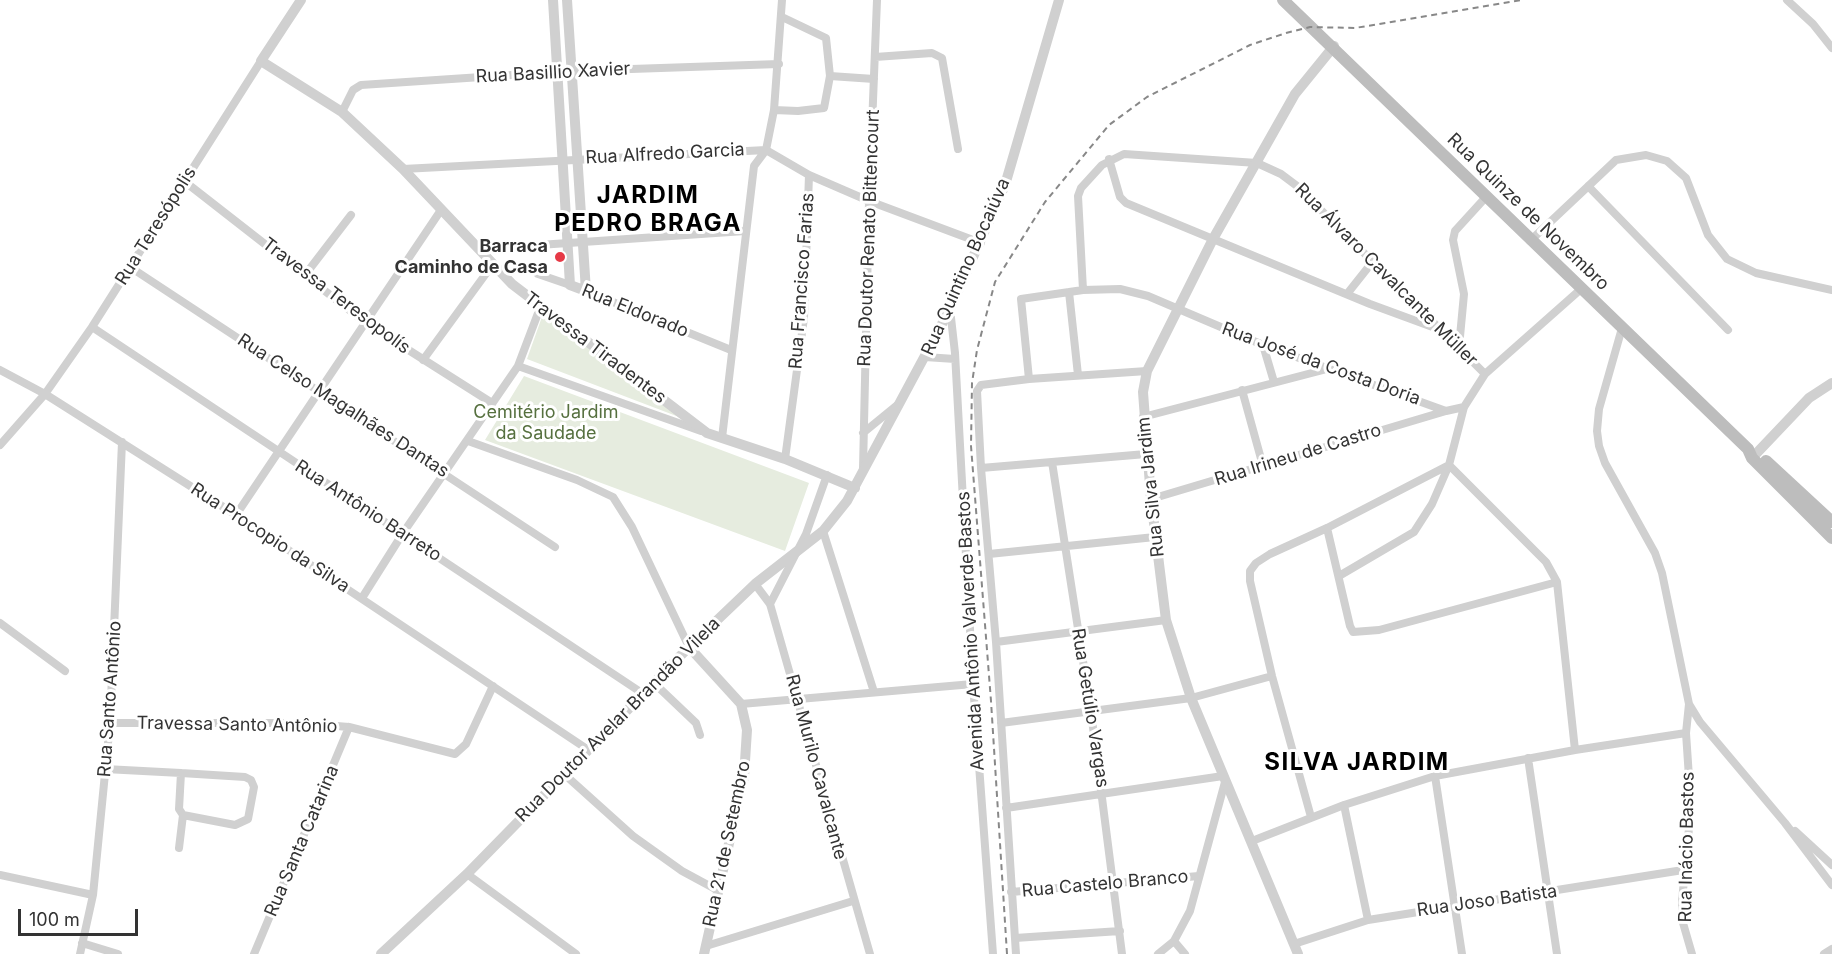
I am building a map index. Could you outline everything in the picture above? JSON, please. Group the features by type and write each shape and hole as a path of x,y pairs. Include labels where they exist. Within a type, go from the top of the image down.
{"main road":[{"name":"Rua Quinze de Novembro","path":"1283,0 1334,46 1530,241 1752,453 1832,538"},
{"name":"Rua Quinze de Novembro","path":"1752,453 1832,522"}],"street":[{"name":"Rua Teresópolis","path":"0,445 45,394 92,327 301,0"},
{"path":"553,0 570,285"},
{"path":"567,0 586,291"},
{"path":"722,438 754,166 766,150 774,110 782,0"},
{"name":"Rua Doutor Renato Bittencourt","path":"863,475 869,201 877,0"},
{"name":"Rua Quintino Bocaiúva","path":"855,488 950,309 981,243 1005,185 1059,0"},
{"path":"1787,0 1813,24 1832,48"},
{"path":"774,110 798,111 824,108 830,76 826,38 782,17"},
{"name":"Rua Silva Jardim","path":"1296,949 1191,698 1166,620 1143,417 1147,371 1213,239 1295,94 1334,46"},
{"path":"875,57 932,53 942,58 958,149"},
{"name":"Travessa Tiradentes","path":"261,62 342,111 403,169 493,264 540,308 707,433 785,459 855,488"},
{"name":"Rua Basillio Xavier","path":"342,111 358,85 572,71 779,64"},
{"path":"830,76 874,79"},
{"name":"Rua Alfredo Garcia","path":"403,169 577,158 766,150 809,175 869,201 981,243"},
{"name":"Rua Álvaro Cavalcante Müller","path":"1109,159 1124,154 1257,163 1281,174 1297,186 1374,260 1485,374"},
{"path":"1530,241 1622,157 1646,155 1667,161 1681,172 1690,184 1708,235 1727,259 1756,273 1829,290"},
{"path":"1083,290 1078,196 1094,172 1109,159 1120,197 1126,203 1441,330"},
{"name":"Rua Francisco Farias","path":"785,459 804,318 809,175"},
{"name":"Travessa Teresopolís","path":"184,181 366,323 492,404"},
{"path":"1588,186 1728,330"},
{"path":"1459,347 1464,294 1453,240 1455,231 1486,197"},
{"path":"236,515 441,210"},
{"path":"305,275 351,216"},
{"path":"480,249 745,231"},
{"path":"1347,294 1374,260"},
{"path":"423,360 493,264"},
{"name":"Rua Celso Magalhães Dantas","path":"130,267 555,547"},
{"name":"Rua Eldorado","path":"538,274 731,350"},
{"name":"Rua José da Costa Doria","path":"1029,379 1021,299 1083,290 1120,289 1135,291 1263,345 1446,411"},
{"path":"1339,576 1414,532 1432,504 1449,465 1464,406 1485,374 1581,289"},
{"path":"1069,292 1078,375"},
{"path":"362,598 403,533 518,366 540,308"},
{"name":"Avenida Antônio Valverde Bastos","path":"950,309 956,360 973,684 993,954"},
{"name":"Rua Antônio Barreto","path":"92,327 645,695"},
{"path":"1622,328 1599,410 1597,431 1599,446 1605,463 1655,553 1662,573 1689,704 1700,722 1785,823 1832,885"},
{"path":"1263,345 1274,382"},
{"path":"925,357 956,360"},
{"path":"518,366 707,433"},
{"path":"1143,417 1328,369"},
{"name":"Rua Procopio da Silva","path":"0,370 45,394 236,515 587,749"},
{"path":"1029,379 1147,371"},
{"name":"Avenida Antônio Valverde Bastos","path":"1016,954 977,391 980,386 1029,379"},
{"path":"1752,453 1809,398 1832,383"},
{"path":"1242,390 1263,466"},
{"path":"863,433 899,403"},
{"path":"1446,411 1464,406"},
{"name":"Rua Irineu de Castro","path":"1151,499 1446,411"},
{"path":"468,441 577,480 613,497 632,527 689,647 741,704 973,684"},
{"name":"Rua Santo Antônio","path":"80,954 93,895 110,723 122,442"},
{"path":"981,468 1146,454"},
{"name":"Rua Getúlio Vargas","path":"1052,462 1103,794 1122,954"},
{"path":"1311,817 1272,676 1250,581 1251,571 1256,563 1270,554 1327,528 1449,465"},
{"path":"1449,465 1546,561 1557,582 1575,750"},
{"path":"770,604 800,547 827,475"},
{"name":"Rua Doutor Avelar Brandão Vilela","path":"381,954 467,874 587,749 645,695 689,647 755,584 823,531 855,488"},
{"path":"1327,528 1353,632 1360,633 1557,582"},
{"path":"823,531 874,692"},
{"path":"989,554 1064,544 1155,537"},
{"name":"Rua Murilo Cavalcante","path":"755,584 770,604 870,954"},
{"path":"996,642 1078,629 1166,620"},
{"path":"0,622 65,671"},
{"path":"1001,723 1191,698 1272,676"},
{"path":"655,684 696,723 700,735"},
{"name":"Travessa Santo Antônio","path":"110,723 234,721 349,728 403,739 449,754 459,752 465,744 493,686"},
{"name":"Rua 21 de Setembro","path":"705,950 744,777 747,730 741,704"},
{"name":"Rua Inácio Bastos","path":"1689,704 1686,733 1691,807 1683,870 1683,923 1692,954"},
{"name":"Rua Santa Catarina","path":"254,954 349,728"},
{"path":"1252,841 1344,805 1435,776 1528,758 1686,733"},
{"path":"1528,758 1546,893 1557,954"},
{"path":"105,769 245,777 251,780 254,787 248,819 240,824 183,815"},
{"path":"179,848 183,815 180,809 181,773"},
{"path":"564,774 633,836 682,871 718,891"},
{"path":"1435,776 1462,954"},
{"path":"1006,808 1224,779 1190,911 1174,941 1158,954"},
{"path":"1344,805 1368,920"},
{"path":"1785,823 1832,865"},
{"name":"Rua Joso Batista","path":"1296,949 1368,920 1683,870"},
{"path":"467,874 576,954"},
{"path":"0,875 93,895"},
{"name":"Rua Castelo Branco","path":"1011,892 1199,876"},
{"path":"705,950 853,901"},
{"path":"1015,938 1120,932"},
{"path":"1174,941 1185,954"},
{"path":"82,943 118,954"},
{"path":"560,954 563,945"},
{"path":"1824,954 1832,950"}],"green space":[{"path":"543,314 679,417 527,359"},
{"name":"Cemitério Jardim da Saudade","path":"524,376 809,483 785,551 485,440"}],"railway":[{"path":"1007,954 991,701 971,446 972,383 977,350 995,282 1045,202 1109,125 1147,97 1250,45 1286,33 1310,27 1355,28 1522,0"}],"place":[{"name":"Barraca Caminho de Casa","path":"560,257"}],"district":[{"name":"JARDIM PEDRO BRAGA","path":"648,210"},
{"name":"SILVA JARDIM","path":"1357,763"}]}
